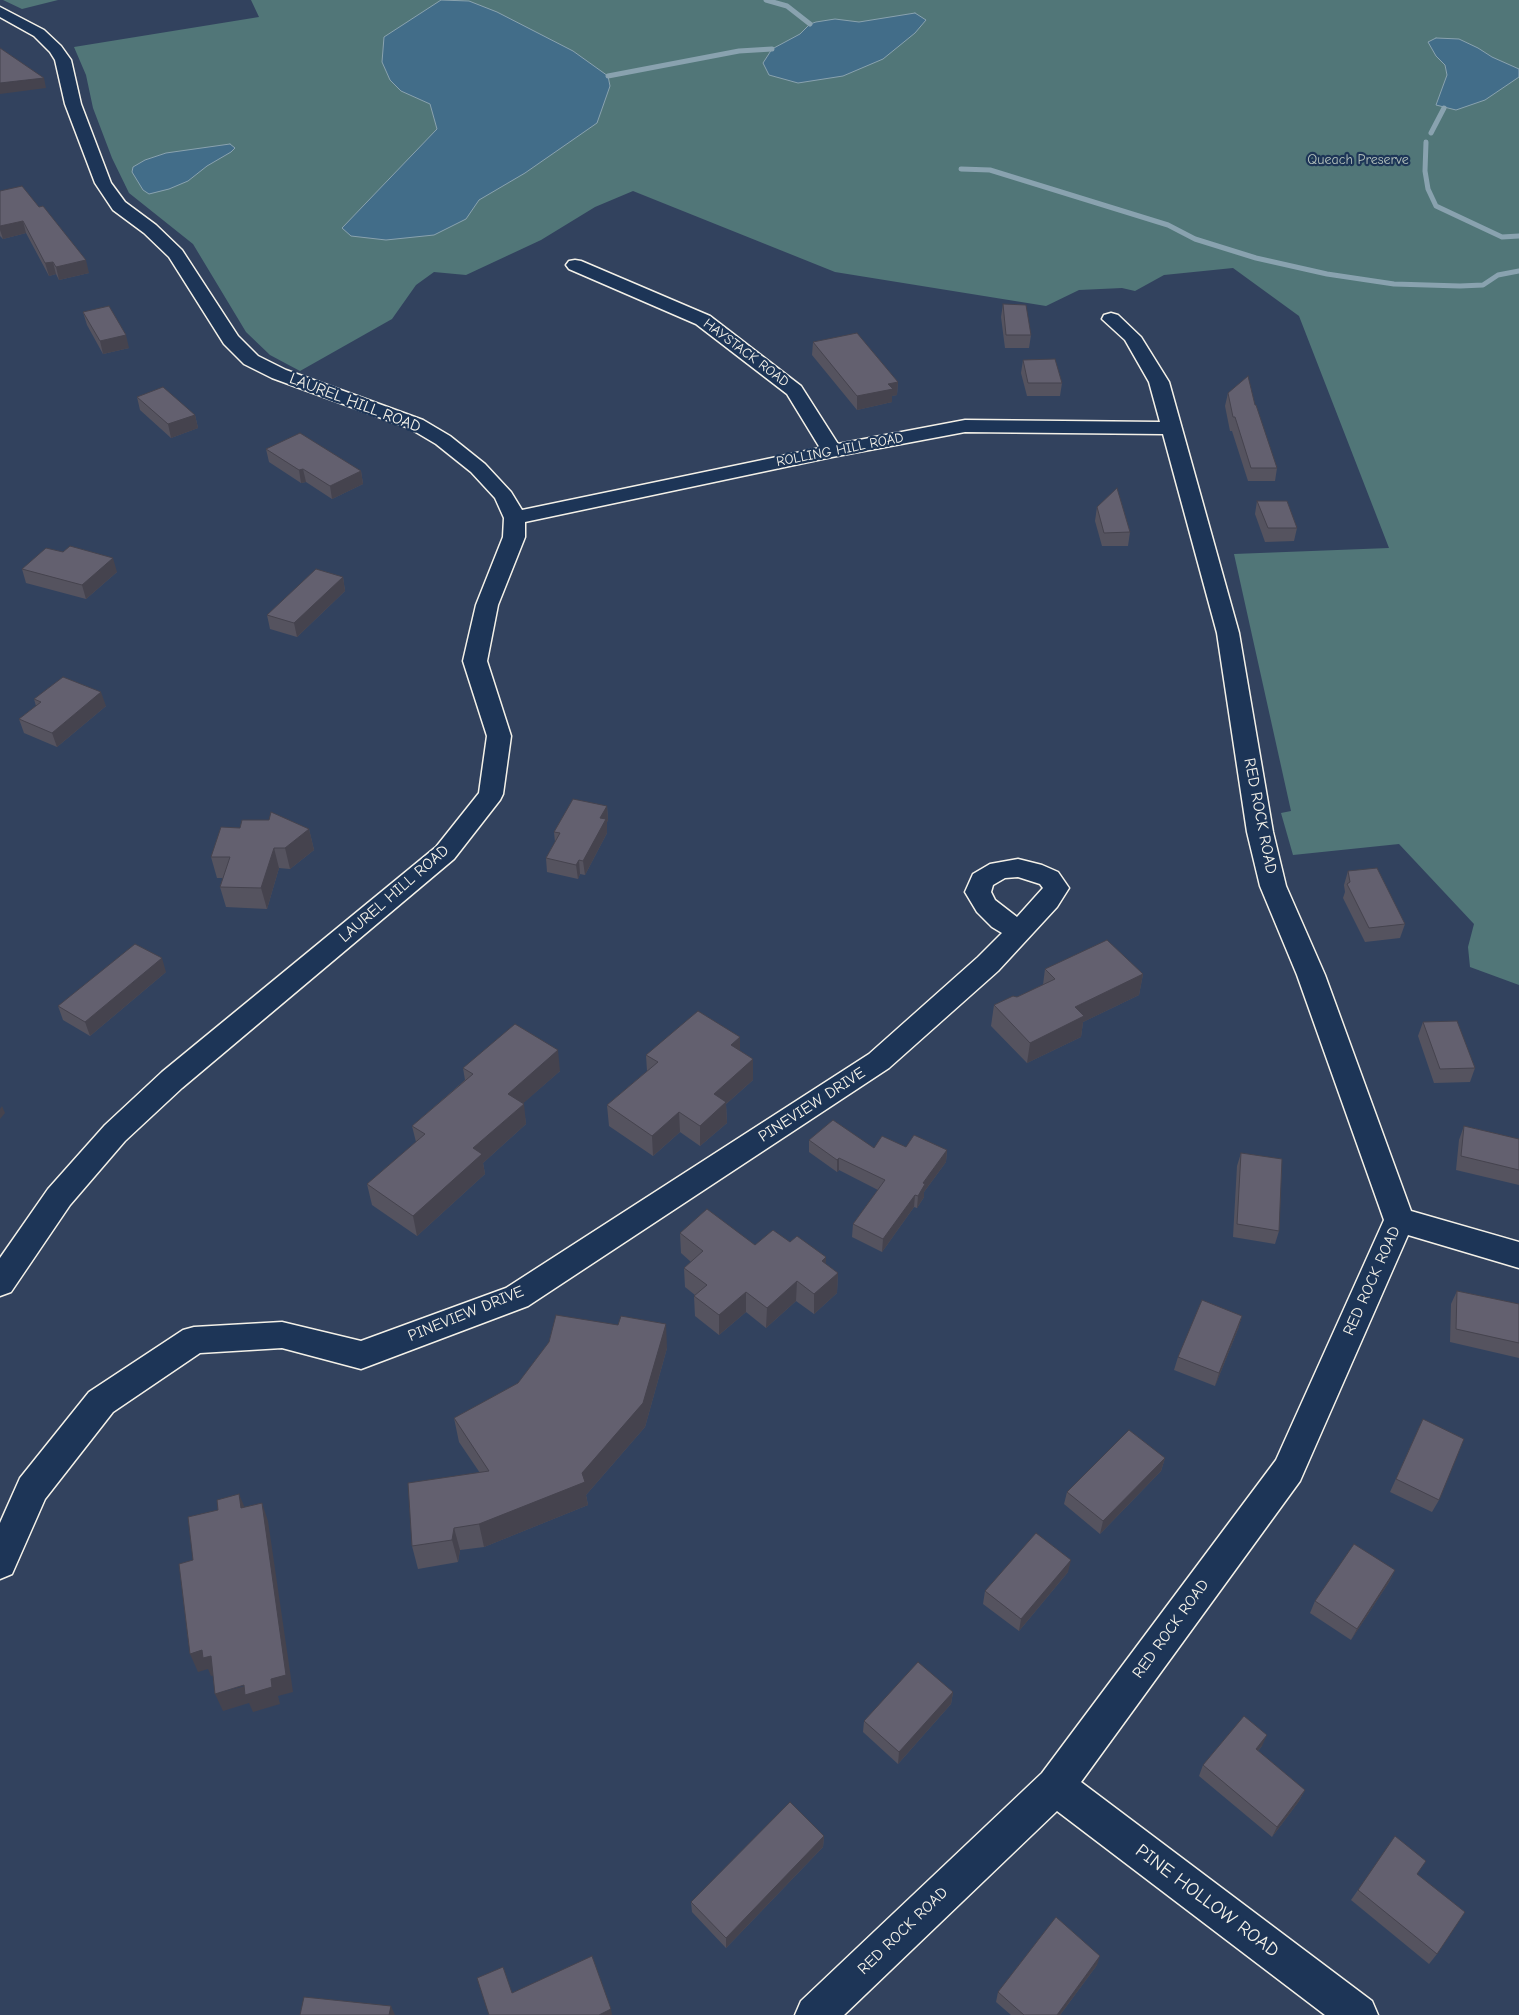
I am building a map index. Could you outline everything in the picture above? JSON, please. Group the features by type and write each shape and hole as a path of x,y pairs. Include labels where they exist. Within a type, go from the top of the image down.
{"street":[{"name":"LAUREL HILL ROAD","path":"0,11 39,33 56,49 63,60 73,104 103,183 119,206 150,229 176,254 231,340 252,360 279,374 416,424 443,440 478,468 504,496 515,518 514,537 487,605 475,661 499,736 491,794 445,853 180,1074 115,1133 59,1197 0,1283"},
{"name":"HAYSTACK ROAD","path":"576,265 703,320 794,390 832,451"},
{"name":"RED ROCK ROAD","path":"816,2015 1055,1786 1288,1470 1399,1220 1312,975 1273,886 1260,832 1228,633 1170,428 1159,382 1132,338 1111,319"},
{"name":"ROLLING HILL ROAD","path":"515,518 832,451 966,426 1170,428"},
{"name":"PINEVIEW DRIVE","path":"0,1563 32,1489 101,1402 194,1340 282,1335 361,1355 517,1297 880,1061 940,1008 1019,931"},
{"path":"1399,1220 1519,1256"},
{"name":"PINE HOLLOW ROAD","path":"1055,1786 1358,2015"}],"green space":[{"path":"3,0 58,0 22,9"},
{"name":"Queach Preserve","path":"251,0 1519,0 1519,985 1470,967 1468,947 1474,924 1399,844 1293,855 1281,813 1291,811 1234,554 1389,548 1299,316 1233,268 1164,275 1135,291 1122,288 1079,290 1046,306 835,272 633,191 595,207 541,240 466,275 434,272 416,285 392,319 300,371 270,355 246,332 193,244 129,193 112,158 93,108 86,75 74,47 259,17"}],"water":[{"path":"441,0 469,1 497,12 573,51 608,76 610,86 597,123 525,173 479,200 466,219 434,235 386,240 351,236 342,228 437,129 430,104 401,91 390,80 382,62 384,37"},
{"path":"915,13 926,20 915,33 883,59 843,76 798,83 769,75 763,63 772,49 800,34 810,24 816,22 835,19 859,22"},
{"path":"1436,38 1459,39 1519,69 1519,77 1485,100 1456,110 1436,105 1447,75 1445,65 1436,56 1428,42"},
{"path":"230,144 235,148 231,152 207,166 188,181 169,189 149,194 143,190 132,172 133,167 145,160 166,153"}],"building":[{"path":"0,48 44,78 0,83"},
{"path":"22,186 39,207 43,206 86,260 56,267 53,262 45,263 23,221 0,226 0,191"},
{"path":"1003,304 1026,305 1031,335 1006,335"},
{"path":"109,306 126,335 100,341 83,312"},
{"path":"857,333 898,382 888,384 893,389 857,396 813,342"},
{"path":"1055,359 1062,383 1028,383 1023,360"},
{"path":"1248,376 1255,405 1277,468 1251,468 1235,417 1233,417 1228,393"},
{"path":"163,387 195,415 168,424 137,397"},
{"path":"300,433 361,471 330,486 303,469 299,470 266,449"},
{"path":"1117,488 1130,532 1104,533 1097,507"},
{"path":"1257,501 1287,501 1297,528 1268,528"},
{"path":"70,546 113,558 82,585 22,569 46,548 63,552"},
{"path":"316,569 343,577 294,623 267,615"},
{"path":"63,677 101,692 52,733 19,719 41,702 34,699"},
{"path":"573,799 607,806 600,818 606,819 583,861 579,860 576,865 546,858 560,833 554,832"},
{"path":"271,812 309,829 285,848 274,848 261,888 220,887 230,857 211,857 221,827 240,828 242,820 269,820"},
{"path":"1377,868 1405,924 1369,928 1347,884 1350,882 1348,871"},
{"path":"1107,940 1143,974 1075,1007 1084,1016 1030,1043 994,1005 1013,996 1017,997 1055,979 1045,969"},
{"path":"135,944 162,958 85,1022 58,1006"},
{"path":"698,1011 740,1037 731,1045 753,1059 714,1094 726,1102 700,1126 679,1112 652,1136 607,1105 658,1062 646,1055"},
{"path":"1457,1021 1475,1068 1440,1069 1423,1022"},
{"path":"515,1024 558,1050 508,1094 524,1104 473,1148 482,1154 413,1216 367,1184 425,1134 412,1126 473,1074 463,1068"},
{"path":"833,1120 874,1148 882,1136 906,1147 914,1135 947,1150 923,1183 925,1184 918,1196 915,1195 883,1239 853,1224 885,1180 839,1158 837,1160 809,1140"},
{"path":"1464,1126 1519,1139 1519,1170 1461,1156"},
{"path":"1241,1153 1282,1159 1279,1231 1237,1224"},
{"path":"707,1209 755,1245 773,1230 790,1242 797,1236 826,1257 822,1261 838,1273 814,1294 797,1281 767,1308 746,1292 719,1315 694,1296 707,1285 684,1268 703,1251 680,1233"},
{"path":"1457,1291 1519,1304 1519,1343 1456,1329"},
{"path":"1202,1300 1242,1316 1219,1373 1178,1357"},
{"path":"556,1315 618,1325 621,1316 666,1324 643,1403 582,1473 585,1482 479,1524 454,1528 452,1540 412,1546 408,1483 489,1471 454,1418 518,1383 549,1342"},
{"path":"1423,1419 1464,1439 1439,1500 1396,1479"},
{"path":"1129,1430 1165,1458 1103,1521 1067,1492"},
{"path":"239,1494 241,1508 262,1503 286,1675 271,1679 272,1687 245,1695 244,1685 215,1694 211,1656 203,1658 202,1650 190,1654 179,1564 193,1560 188,1517 218,1510 217,1500"},
{"path":"1036,1533 1071,1560 1021,1619 985,1591"},
{"path":"1354,1544 1395,1570 1357,1629 1315,1601"},
{"path":"918,1662 953,1692 899,1752 864,1721"},
{"path":"1244,1716 1267,1735 1256,1749 1305,1790 1277,1827 1203,1765"},
{"path":"790,1802 824,1836 726,1938 691,1902"},
{"path":"1395,1836 1426,1861 1417,1874 1465,1912 1437,1954 1358,1890"},
{"path":"1056,1917 1100,1956 1057,2015 1024,2015 998,1992"},
{"path":"592,1956 611,2009 599,2015 489,2015 477,1978 503,1967 512,1993"},
{"path":"304,1997 391,2006 389,2015 300,2015"}],"waterway":[{"path":"766,0 787,6 810,24"},
{"path":"608,76 739,51 772,49"},
{"path":"1431,133 1444,108"},
{"path":"1426,142 1425,171 1428,189 1436,206 1502,237 1519,236"},
{"path":"961,169 990,170 1168,225 1195,239 1256,258 1327,274 1394,284 1460,286 1483,285 1498,275 1519,271"}]}
